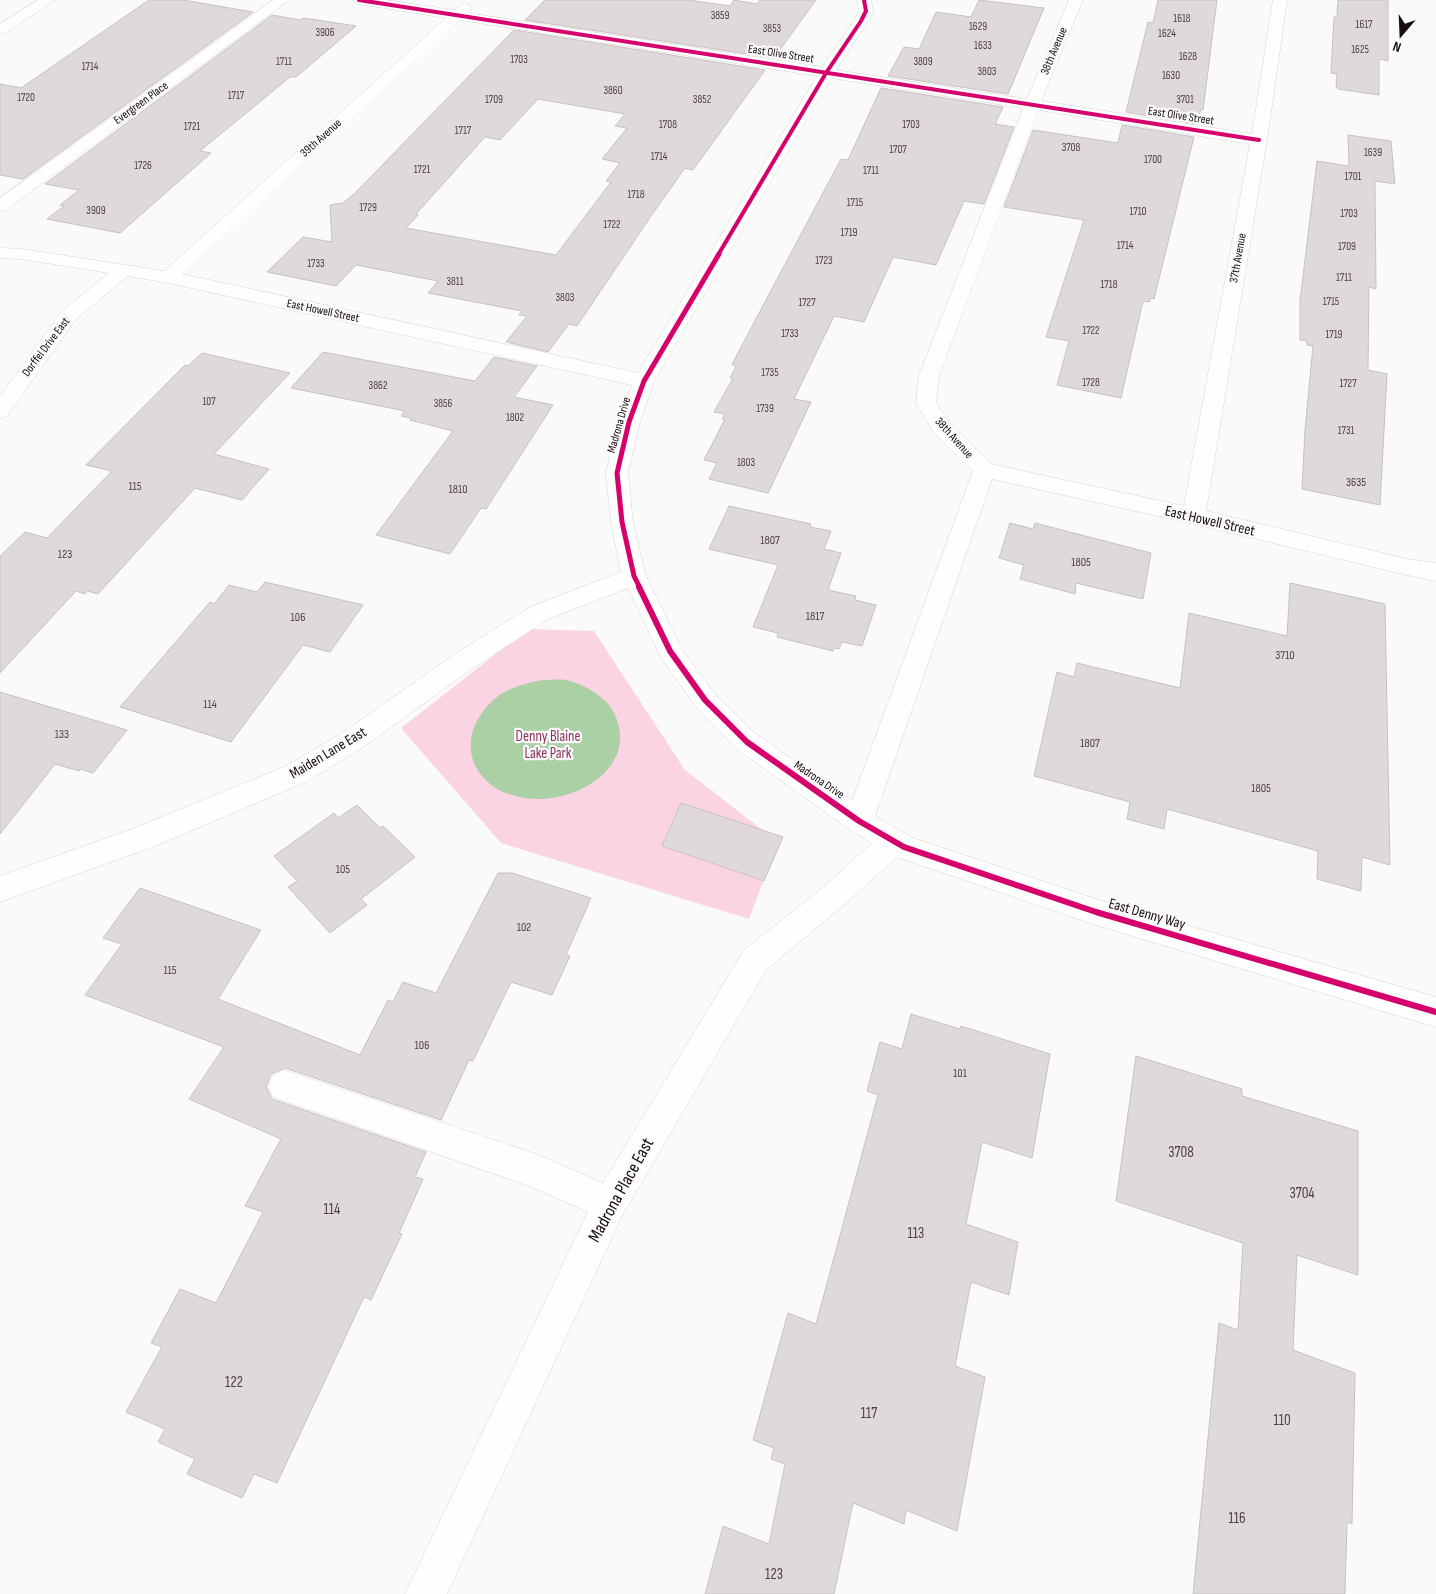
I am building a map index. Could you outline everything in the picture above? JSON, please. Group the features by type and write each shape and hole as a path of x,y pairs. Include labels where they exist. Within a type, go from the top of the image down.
{"street":[{"path":"0,30 48,0"},
{"name":"Evergreen Place","path":"0,206 282,0"},
{"name":"East Olive Street","path":"359,0 1259,140"},
{"name":"39th Avenue","path":"168,277 474,0"},
{"name":"Madrona Drive","path":"859,821 746,742 705,700 670,651 634,576 622,522 617,473 630,422 644,381 826,73 862,21 866,11 864,0"},
{"name":"38th Avenue","path":"859,821 984,470 942,428 926,403 928,385 938,349 1032,105 1076,0"},
{"name":"37th Avenue","path":"1194,516 1259,140 1280,0"},
{"name":"East Howell Street","path":"0,253 22,254 168,277 644,381"},
{"name":"Dorffel Drive East","path":"0,411 69,315 124,270"},
{"name":"East Howell Street","path":"984,470 1194,516 1407,567 1436,572"},
{"name":"Maiden Lane East","path":"0,888 145,837 296,774 353,740 461,663 539,613 634,576"},
{"name":"East Denny Way","path":"859,821 894,842 1096,912 1436,1012"},
{"name":"Madrona Place East","path":"426,1594 610,1204 755,960 836,895 894,842"},
{"path":"284,1086 536,1171 610,1204"}],"green space":[{"name":"Denny Blaine Lake Park","path":"528,629 594,631 685,770 778,842 749,919 501,843 401,728"}],"shaded area":[{"path":"543,680 570,681 586,687 601,697 616,717 619,727 619,745 614,760 604,773 591,784 575,792 541,799 511,795 490,784 480,774 474,763 471,751 471,739 474,728 487,706 497,697 513,688"}],"building":[{"path":"149,0 183,0 253,12 23,179 0,175 0,84 21,88"},
{"path":"545,0 688,0 730,6 734,0 757,4 760,0 816,0 774,58 525,20"},
{"path":"979,0 1044,8 1008,94 888,76 904,47 919,49 936,12 971,17"},
{"path":"1158,0 1217,0 1203,110 1201,109 1197,124 1126,112 1148,22 1153,23"},
{"path":"1338,0 1388,0 1388,61 1379,59 1379,95 1338,89 1336,87 1337,74 1331,73 1334,17 1337,17"},
{"path":"272,15 356,26 296,77 290,77 200,151 211,153 120,233 47,219 64,206 60,205 79,190 45,184"},
{"path":"514,30 765,70 693,170 685,168 577,326 569,324 548,352 506,342 527,316 519,315 522,311 428,293 438,281 356,265 336,286 267,272 303,237 332,242 330,205 343,203","holes":["538,99 625,114 615,126 627,128 602,159 620,163 606,181 611,182 556,255 406,228 418,215 416,214 485,137 500,140"]},
{"path":"881,88 1003,107 995,124 1014,127 984,204 964,201 936,265 893,257 864,322 834,316 794,399 811,402 768,493 709,479 717,463 704,460 725,419 722,419 725,414 714,412 733,378 730,378 736,367 732,364 841,159 848,160"},
{"path":"1122,125 1194,137 1154,299 1150,298 1150,302 1143,301 1121,398 1057,385 1069,341 1046,337 1084,220 1004,207 1033,130 1118,143"},
{"path":"1348,135 1391,141 1395,184 1375,181 1376,289 1369,287 1368,370 1387,374 1380,505 1302,489 1305,430 1313,346 1307,345 1307,341 1300,340 1300,301 1317,161 1349,166"},
{"path":"323,352 475,381 494,357 537,366 514,397 553,405 486,509 481,508 450,554 376,535 453,431 401,416 405,411 291,388"},
{"path":"202,353 290,373 214,454 269,469 242,500 195,488 98,594 87,591 85,594 76,591 0,673 0,556 25,532 47,538 112,471 86,465 185,365 188,366"},
{"path":"729,506 811,524 810,527 831,531 824,549 841,553 828,590 856,596 855,600 876,605 862,646 842,642 839,649 834,648 833,651 777,637 778,633 753,627 778,565 709,549"},
{"path":"1010,523 1033,529 1035,523 1151,553 1143,599 1076,583 1075,594 1020,579 1024,565 999,558"},
{"path":"265,582 363,605 330,652 303,645 231,742 120,707 210,602 214,604 229,585 257,592"},
{"path":"1290,583 1385,604 1390,865 1362,857 1361,891 1317,879 1318,851 1167,809 1164,829 1127,819 1130,802 1034,776 1057,672 1074,677 1077,663 1180,688 1189,613 1287,636"},
{"path":"0,692 127,730 93,773 55,764 0,834"},
{"path":"681,803 783,837 764,881 662,846"},
{"path":"357,805 380,828 383,826 415,857 361,899 367,905 330,933 288,887 297,881 274,856 334,813 338,818"},
{"path":"498,873 512,873 591,898 566,955 570,956 552,995 511,982 473,1061 469,1060 441,1120 285,1068 271,1074 266,1087 272,1099 426,1152 415,1177 423,1179 399,1233 402,1234 371,1300 364,1297 277,1483 254,1474 242,1498 187,1474 195,1459 158,1442 165,1429 126,1412 162,1347 151,1343 180,1289 216,1303 263,1212 245,1206 281,1139 189,1099 224,1047 85,995 122,944 103,938 140,888 261,930 218,999 360,1055 388,1000 393,1002 403,982 436,993"},
{"path":"911,1014 960,1029 961,1026 1050,1054 1032,1158 982,1142 966,1224 1018,1242 1009,1295 971,1282 955,1366 985,1377 957,1531 906,1510 904,1524 853,1503 834,1594 705,1594 723,1526 769,1544 785,1464 771,1459 774,1448 753,1440 788,1313 816,1324 878,1095 867,1091 880,1042 902,1049"},
{"path":"1136,1056 1242,1089 1242,1096 1358,1131 1358,1275 1297,1255 1293,1350 1355,1373 1352,1524 1347,1522 1345,1594 1193,1594 1219,1323 1238,1330 1243,1243 1116,1201"}],"cycle path":[{"path":"359,0 1259,140"},
{"path":"864,0 866,11 861,21 826,73 644,381 629,422 617,473 622,522 634,576 670,651 705,700 747,742 859,821 904,847 1096,912 1436,1012"}]}
